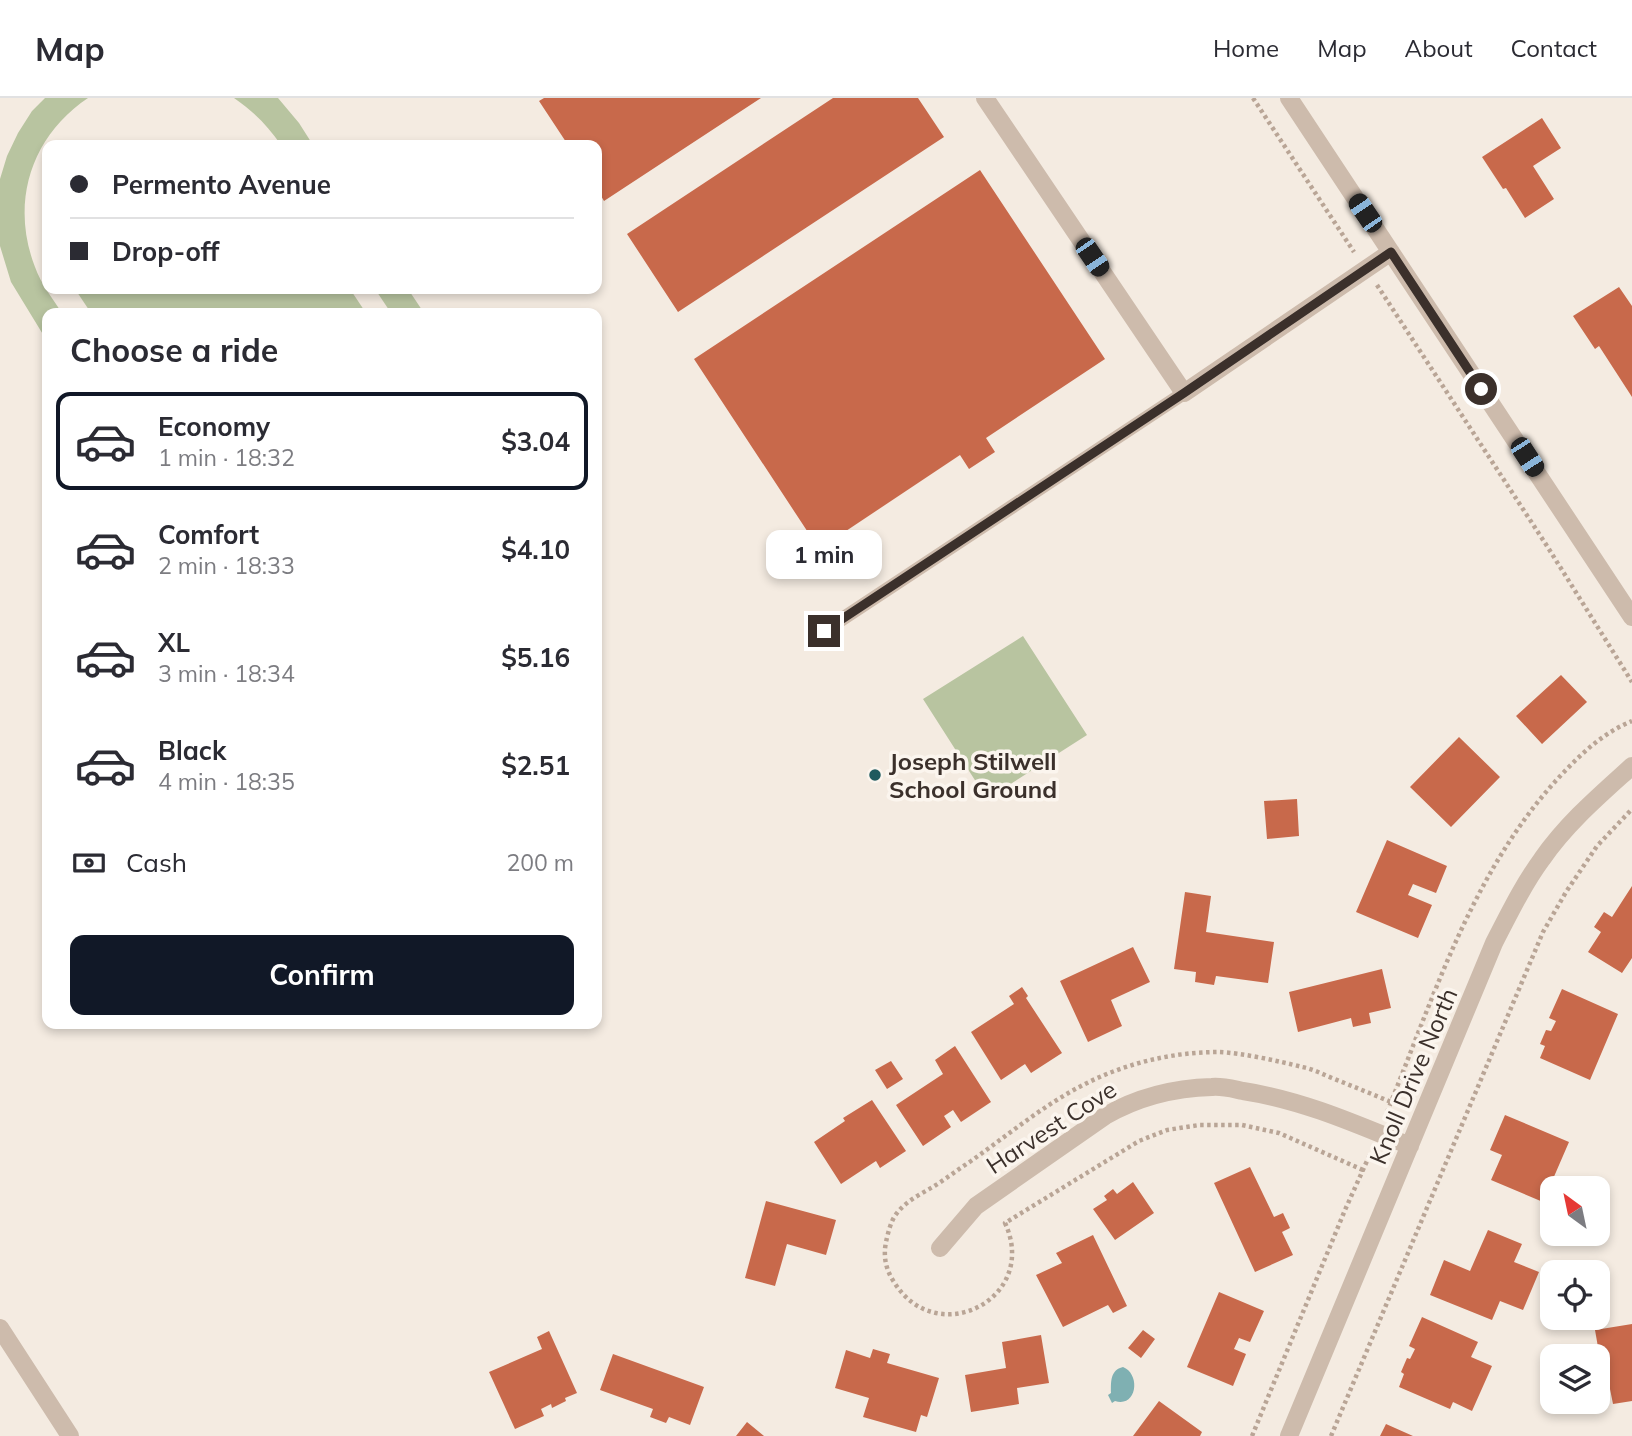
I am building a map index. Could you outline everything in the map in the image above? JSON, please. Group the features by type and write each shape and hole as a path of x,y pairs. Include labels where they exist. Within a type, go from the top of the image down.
{"street":[{"path":"985,98 1184,393 1391,252"},
{"path":"1289,98 1632,617"},
{"name":"Knoll Drive North","path":"1289,1436 1494,943 1517,898 1543,857 1586,808 1632,766"},
{"name":"Harvest Cove","path":"940,1248 976,1206 1105,1116 1152,1095 1214,1087 1266,1094 1333,1115 1410,1146"},
{"path":"0,1328 70,1436"}],"lane":[{"path":"824,631 1184,393"}],"path":[{"path":"1253,98 1554,556 1632,682"},
{"path":"1252,1436 1462,926 1490,873 1518,828 1547,790 1583,752 1608,733 1632,721"},
{"path":"1331,1436 1543,932 1597,846 1632,809"},
{"path":"1363,1170 1279,1133 1242,1125 1199,1125 1167,1130 1139,1141 1005,1223 1014,1251 1010,1269 1004,1284 990,1300 975,1309 949,1315 930,1312 913,1304 899,1291 889,1274 884,1253 896,1214 912,1200 1084,1084 1139,1063 1189,1054 1220,1052 1304,1067 1391,1102"}],"green space":[{"path":"45,98 88,98 68,114 47,140 42,140 42,148 31,173 26,195 28,243 42,281 42,294 50,294 59,308 42,308 42,333 11,282 0,246 0,179 7,156 32,111"},
{"path":"234,98 278,98 310,140 277,140 248,108"},
{"path":"78,294 353,294 363,308 88,308"},
{"path":"378,294 411,294 421,308 388,308"},
{"path":"1023,636 1087,735 987,799 923,699"}],"water":[{"path":"1123,1367 1132,1376 1134,1389 1128,1400 1112,1403 1108,1395 1111,1393 1112,1377"}],"building":[{"path":"544,98 761,98 604,201 602,140 565,140 539,101"},
{"path":"833,98 918,98 944,137 678,312 627,234"},
{"path":"1542,118 1561,148 1533,166 1554,199 1525,218 1482,157"},
{"path":"980,170 1105,359 986,438 995,452 969,469 960,455 819,549 694,359"},
{"path":"1619,287 1632,306 1632,397 1599,346 1595,349 1573,316"},
{"path":"1561,675 1587,702 1542,744 1516,716"},
{"path":"1459,737 1500,777 1451,827 1410,787"},
{"path":"1297,799 1299,836 1267,839 1264,801"},
{"path":"1387,840 1447,866 1436,893 1413,884 1408,895 1432,905 1418,938 1356,912"},
{"path":"1632,886 1632,958 1622,973 1588,952 1601,932 1594,927 1604,912 1612,917"},
{"path":"1185,892 1211,896 1206,932 1274,942 1268,983 1216,976 1214,985 1195,982 1196,972 1174,969"},
{"path":"1133,947 1150,982 1111,1000 1122,1026 1088,1042 1060,981"},
{"path":"1382,969 1391,1008 1369,1013 1371,1023 1353,1027 1351,1018 1298,1032 1289,992"},
{"path":"1022,987 1028,996 1026,998 1062,1053 1031,1073 1025,1064 1001,1080 971,1032 1014,1004 1009,996"},
{"path":"1562,989 1618,1014 1590,1080 1540,1058 1545,1046 1540,1044 1546,1030 1551,1031 1556,1021 1549,1018"},
{"path":"955,1046 991,1102 961,1122 953,1110 944,1116 951,1127 923,1146 896,1105 943,1074 935,1060"},
{"path":"891,1061 903,1079 887,1089 875,1070"},
{"path":"872,1100 906,1151 880,1168 876,1161 841,1184 814,1142 845,1121 843,1118"},
{"path":"1505,1115 1569,1142 1554,1176 1540,1176 1540,1201 1491,1180 1502,1155 1490,1150"},
{"path":"1250,1167 1274,1217 1283,1213 1290,1228 1282,1232 1293,1255 1255,1272 1214,1183"},
{"path":"1133,1182 1154,1213 1115,1240 1093,1209 1107,1200 1104,1196 1113,1189 1117,1194"},
{"path":"766,1201 836,1220 826,1255 787,1244 775,1286 745,1278"},
{"path":"1488,1230 1522,1244 1514,1262 1539,1272 1523,1310 1500,1301 1492,1320 1430,1295 1444,1260 1470,1271"},
{"path":"1093,1235 1127,1306 1113,1313 1108,1305 1063,1327 1036,1275 1062,1263 1056,1253"},
{"path":"1219,1292 1264,1311 1250,1342 1239,1338 1234,1349 1246,1354 1233,1386 1187,1367"},
{"path":"1422,1317 1478,1342 1471,1357 1492,1366 1472,1411 1453,1402 1450,1409 1399,1387 1404,1374 1401,1372 1407,1358 1410,1359 1415,1349 1409,1346"},
{"path":"1632,1324 1632,1401 1613,1404 1610,1389 1610,1344 1597,1344 1595,1330 1610,1330 1610,1328"},
{"path":"1143,1330 1155,1339 1141,1358 1128,1348"},
{"path":"549,1331 577,1393 552,1408 551,1404 541,1409 544,1416 515,1429 489,1372 542,1349 537,1337"},
{"path":"1041,1335 1049,1383 1017,1388 1019,1404 971,1412 965,1375 1006,1368 1002,1342"},
{"path":"873,1349 890,1354 887,1363 939,1378 927,1417 921,1415 916,1432 863,1417 869,1398 835,1388 846,1350 870,1358"},
{"path":"613,1354 704,1387 690,1425 669,1417 666,1423 650,1417 653,1409 600,1390"},
{"path":"1159,1401 1202,1432 1200,1436 1133,1436"},
{"path":"747,1422 764,1436 736,1436"},
{"path":"1386,1424 1413,1436 1380,1436"}],"place":[{"name":"Joseph Stilwell School Ground","path":"875,775"}],"route":[{"path":"824,631 1184,393 1391,252 1481,389"}]}
